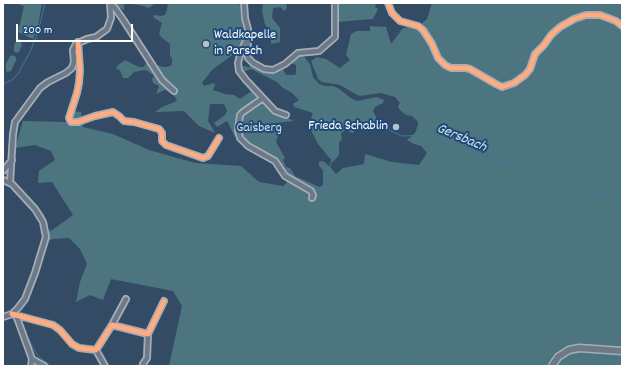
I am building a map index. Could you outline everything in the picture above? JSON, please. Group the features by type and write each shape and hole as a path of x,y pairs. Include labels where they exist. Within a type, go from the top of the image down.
{"main road":[{"path":"552,366 558,357 569,350 579,348 622,351"}],"street":[{"path":"244,3 245,18 249,33 247,55 253,63 269,70 276,69 298,53 319,51 333,39 336,34 335,3"},
{"path":"388,3 392,13 400,21 418,26 423,30 432,44 438,58 444,65 452,68 466,68 482,75 500,86 508,86 528,72 535,54 554,32 565,24 582,16 592,14 605,16 616,21 622,26"},
{"path":"10,183 15,122 40,88 72,68 74,62 74,50 78,42 96,37 106,30 111,18 110,4"},
{"path":"110,4 115,8 124,21 162,80 174,92"},
{"path":"249,33 240,55 238,63 239,71 275,111 286,115"},
{"path":"78,42 80,70 79,83 69,118 71,122 78,122 113,112 124,121 160,129 162,133 162,141 166,145 203,158 208,156 219,138"},
{"path":"262,98 241,114 238,130 240,138 248,146 275,161 285,176 310,190 313,195 312,198"},
{"path":"3,171 12,160"},
{"path":"3,180 10,183 30,203 43,222 46,237 29,290 14,314"},
{"path":"96,350 126,299"},
{"path":"143,364 147,358 148,334 164,301"},
{"path":"14,314 32,359 31,366"},
{"path":"3,317 14,314 53,325 60,330 72,344 79,348 96,350"},
{"path":"112,325 148,334"},
{"path":"96,350 105,366"},
{"path":"32,359 44,366"}],"green space":[{"path":"15,3 42,3 38,26 33,39 18,32 24,6"},
{"path":"111,3 124,3 124,10"},
{"path":"124,3 156,3 149,8"},
{"path":"168,3 235,3 240,5 244,35 238,51 212,70 202,83 204,86 214,83 215,85 213,90 234,95 240,99 253,90 260,98 242,111 237,120 235,137 227,121 217,127 214,123 225,115 227,111 224,104 210,104 208,121 215,133 199,126 184,111 155,112 162,107 177,101 173,93 165,90 156,94 159,86 153,83 152,79 154,76 148,71 144,70 134,72 128,78 123,78 120,70 116,69 117,66 125,60 139,67 144,67 146,63 163,67 172,65 170,44 159,34 162,23 154,18 153,15 165,15"},
{"path":"263,3 286,3 287,8 284,11 281,7 273,8 272,18 280,28 280,42 271,44 271,36 265,24 262,11"},
{"path":"336,3 376,3 375,7 378,9 373,19 337,22"},
{"name":"Gaisberg","path":"432,3 622,3 622,366 169,366 182,306 173,291 111,279 103,300 90,295 76,302 80,282 87,264 80,249 69,238 47,241 48,233 73,215 52,182 38,183 39,171 55,160 51,151 35,145 15,148 23,121 66,122 70,111 81,112 83,127 113,134 149,150 195,163 241,166 259,182 283,186 291,179 278,160 248,143 241,133 243,114 264,100 277,113 294,121 275,123 279,132 276,142 285,158 283,160 286,167 290,168 295,176 319,187 323,184 323,170 319,166 319,162 323,161 336,174 343,168 364,164 365,154 392,162 419,165 427,153 421,146 407,140 415,133 418,122 412,116 406,115 400,110 398,106 400,103 395,97 381,93 359,96 340,85 322,82 318,79 311,61 317,57 326,59 340,68 350,60 346,55 351,34 357,31 370,31 370,26 386,27 391,44 403,28 419,26 427,19"},
{"path":"18,38 20,39 22,45 19,52 16,53 14,51 14,45"},
{"path":"302,54 310,64 313,77 319,84 338,88 357,101 377,97 384,100 383,103 375,107 373,111 376,117 377,129 355,130 353,133 345,130 341,133 342,140 339,142 339,155 333,162 318,144 312,132 310,122 313,113 294,107 293,104 299,100 277,82 251,69 243,72 240,69 243,66 249,67 253,65 269,72 282,67 286,75 295,75 296,65 289,62"},
{"path":"12,55 16,57 16,60 11,71 7,72 6,64"}],"waterway":[{"path":"3,84 12,80 18,74 30,52 38,32 45,3"},
{"name":"Gersbach","path":"247,3 247,13"},
{"name":"Gersbach","path":"249,23 252,33 250,48"},
{"name":"Gersbach","path":"251,58 256,62"},
{"name":"Gersbach","path":"269,71 288,81 303,86 305,93 303,105 319,118 361,125 377,121 389,130 402,136 427,135 446,140 458,148 477,155 489,162 500,160 524,163 548,175 570,191 579,188 586,192 605,193 622,205"},
{"path":"324,119 321,129 334,152 320,197 335,221 340,225 338,251 346,272 348,292 366,317 402,354 408,366"},
{"path":"17,187 32,200"},
{"path":"36,205 43,213 47,224"},
{"path":"38,270 50,230"},
{"path":"6,318 13,318 18,328"},
{"path":"26,335 38,356 51,366"}],"cycle path":[{"path":"388,3 392,13 400,21 418,26 423,30 432,44 438,58 445,65 451,68 470,69 502,87 514,83 525,75 530,69 535,54 551,35 560,27 574,19 586,15 600,15 616,21 622,26"},
{"path":"78,42 80,70 79,83 69,118 71,122 78,122 113,112 124,121 134,122 159,129 162,133 162,141 166,145 203,158 208,156 219,138"},
{"path":"12,314 53,325 60,330 72,344 79,348 96,350 112,325 148,334 164,301"}],"place":[{"name":"Waldkapelle in Parsch","path":"206,44"},
{"name":"Frieda Schablin","path":"396,127"}]}
